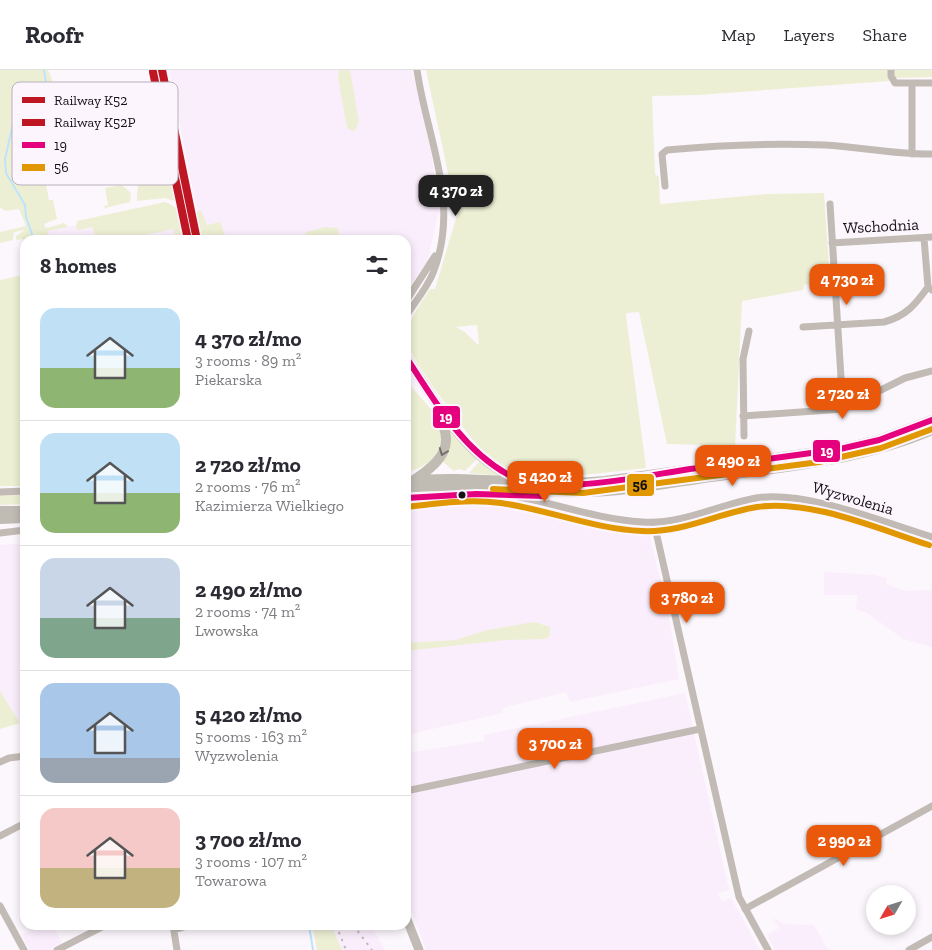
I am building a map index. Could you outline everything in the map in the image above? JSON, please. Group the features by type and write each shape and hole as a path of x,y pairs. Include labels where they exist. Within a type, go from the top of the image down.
{"main road":[{"path":"411,364 474,451 495,469 528,482"},
{"path":"411,378 442,421 447,439 446,447 439,461 411,482"},
{"path":"411,484 462,479 567,484 605,481 840,449 879,440 932,420"},
{"path":"411,484 580,492 636,488 861,454 932,430"},
{"path":"501,494 568,496 580,492"},
{"path":"0,511 20,511"},
{"path":"0,519 20,518"}],"street":[{"path":"411,308 432,275 440,245 445,212 443,188 417,70"},
{"path":"891,70 891,76 895,83 932,84"},
{"path":"912,84 912,154"},
{"path":"665,186 662,154 667,150 716,146 822,145 912,154 932,154"},
{"path":"178,174 191,235"},
{"path":"830,204 843,409"},
{"name":"Wschodnia","path":"832,243 932,237"},
{"path":"803,327 884,322 895,319 913,308 930,288 924,238"},
{"path":"411,294 440,245"},
{"path":"744,436 744,360 748,331"},
{"path":"744,416 843,409 905,378 932,371"},
{"path":"0,492 20,491"},
{"name":"Wyzwolenia","path":"411,498 501,494 609,518 654,523 678,519 755,498 774,497 807,500 932,537"},
{"path":"654,523 739,897 768,950"},
{"path":"0,533 20,531"},
{"path":"411,790 700,729"},
{"path":"0,762 9,758 20,757"},
{"path":"745,910 932,806"},
{"path":"0,836 20,826"},
{"path":"0,906 24,950"},
{"path":"57,950 96,930"},
{"path":"174,930 177,950"},
{"path":"411,930 419,950"},
{"path":"909,950 932,937"}],"shaded area":[{"path":"169,70 412,70 431,151 440,214 438,214 428,260 411,285 411,235 203,235 178,115 178,82 171,82"},
{"path":"168,206 180,235 48,235 48,231"},
{"path":"478,498 616,531 649,534 667,605 679,679 570,702 566,692 502,708 503,713 411,734 411,511"},
{"path":"20,543 20,723 0,691 0,545"},
{"path":"824,572 874,575 887,578 886,584 906,591 932,590 932,647 903,639 867,613 855,609 858,595 824,595"},
{"path":"685,693 729,890 718,893 722,902 731,898 760,950 426,950 411,909 411,752 484,741 484,735"},
{"path":"773,918 784,924 814,925 828,950 775,950 767,935 779,928"},
{"path":"31,930 55,930 62,943 49,950 30,950 21,935"},
{"path":"333,930 374,930 385,950 342,950"}],"green space":[{"path":"0,70 48,70 52,82 12,82 12,185 46,185 49,200 53,200 57,219 44,224 46,228 64,223 68,227 48,231 48,235 20,235 20,239 16,240 16,236 25,230 14,232 13,240 0,243 0,232 26,226 19,209 5,211 0,207"},
{"path":"152,70 154,70 156,82 154,82"},
{"path":"339,70 350,70 359,122 354,132 347,128 338,78"},
{"path":"426,70 889,70 889,81 698,95 652,96 655,174 659,177 660,204 766,194 824,193 830,280 804,285 803,290 742,301 735,446 667,444 639,312 627,313 646,468 556,476 538,475 506,468 487,456 480,448 430,382 411,352 411,321 430,289 435,289 457,215","holes":["477,325 479,344 465,332 456,327"]},
{"path":"894,70 932,70 932,77 894,78"},
{"path":"122,185 131,193 130,202 105,208 104,206 108,205 105,188"},
{"path":"138,185 178,185 181,201 177,202 165,198 137,201"},
{"path":"165,202 180,212 189,235 175,235 173,229 146,235 95,235 92,227 78,230 76,228 77,221"},
{"path":"201,210 207,225 220,222 225,235 198,235 195,213"},
{"path":"325,227 338,228 339,235 305,235 306,232"},
{"path":"20,276 20,486 0,486 0,280"},
{"path":"411,386 436,417 441,437 437,453 425,465 411,470"},
{"path":"446,423 477,459 465,471 459,469 454,471 443,462"},
{"path":"479,462 502,476 469,473"},
{"path":"0,495 20,495 20,504 0,505"},
{"path":"534,622 550,627 550,636 545,639 506,640 411,650 411,643 456,640 487,630"},
{"path":"0,691 20,723 0,729"},
{"path":"313,930 333,930 342,950 317,950"}],"waterway":[{"path":"44,70 45,82"},
{"path":"12,128 5,159 6,173 12,183"},
{"path":"13,185 25,205 26,217 32,235"},
{"path":"310,930 313,950"}],"railway":[{"path":"338,930 346,950"},
{"path":"357,930 372,950"}],"rail line":[{"name":"K52","path":"162,70 164,82"},
{"name":"K52P","path":"153,72 155,82"},
{"name":"K52","path":"178,148 196,235"},
{"name":"K52P","path":"177,185 187,235"}],"transit line":[{"name":"19","path":"411,365 450,422 476,451 507,474 525,481 547,484 571,485 622,480 840,449 879,440 932,420"},
{"name":"56","path":"493,489 583,493 819,462 881,448 932,429"},
{"name":"19","path":"411,498 476,494 545,496"},
{"name":"56","path":"411,507 466,501 501,503 606,527 642,531 672,529 757,507 799,507 844,517 929,545"}]}
